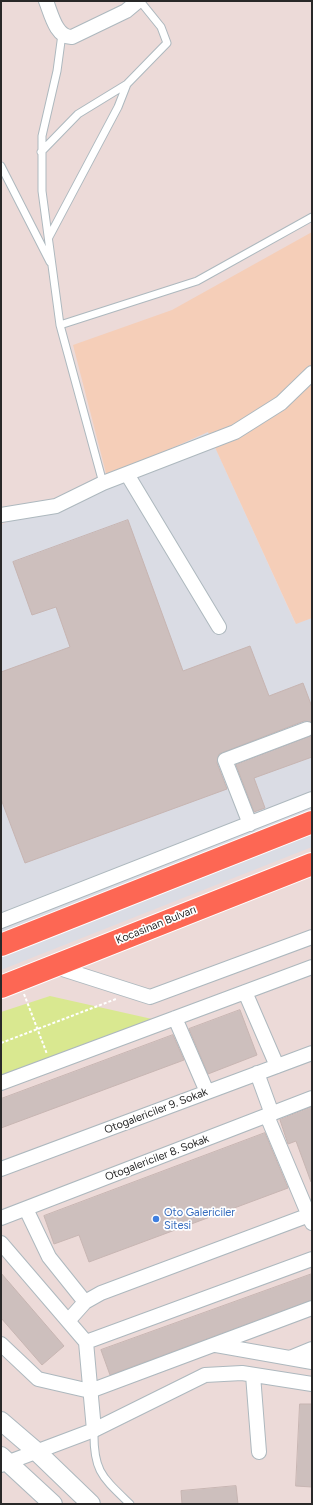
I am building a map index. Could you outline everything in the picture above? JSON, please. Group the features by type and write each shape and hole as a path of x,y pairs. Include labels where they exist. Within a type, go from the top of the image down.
{"highway":[{"path":"1,945 312,822"},
{"name":"Kocasinan Bulvarı","path":"10,983 312,864"}],"street":[{"path":"46,1 62,34 72,37 126,11 139,1"},
{"path":"1,515 56,506 103,483 220,438 250,424 281,403 312,373"},
{"path":"127,474 219,627"},
{"path":"250,824 225,760 307,729"},
{"path":"1,921 312,799"},
{"path":"53,966 150,997 312,937"},
{"path":"1,1083 312,967"},
{"path":"245,992 277,1066"},
{"path":"175,1018 207,1092"},
{"name":"Otogalericiler 9. Sokak","path":"1,1169 312,1053"},
{"path":"68,1320 85,1302 100,1293 311,1217 269,1115 257,1073"},
{"name":"Otogalericiler 8. Sokak","path":"1,1218 312,1098"},
{"path":"26,1209 49,1257 85,1302"},
{"path":"1,1243 86,1342 94,1430"},
{"path":"86,1342 312,1258"},
{"path":"1,1344 38,1379 90,1391 312,1308"},
{"path":"215,1344 312,1362"},
{"path":"289,1358 312,1349"},
{"path":"3,1461 94,1430 205,1375 230,1373 312,1384"},
{"path":"253,1375 259,1452"},
{"path":"1,1421 36,1451 91,1504"},
{"path":"3,1461 52,1504"}],"lane":[{"path":"41,152 78,114 127,84 167,43 161,27 139,1"},
{"path":"62,34 57,71 45,120 41,152 42,191 60,325 103,483"},
{"path":"49,237 118,107 127,84"},
{"path":"1,166 53,268"},
{"path":"60,325 197,281 312,217"},
{"path":"94,1430 95,1453 104,1479 130,1504"}],"path":[{"path":"10,983 38,1029 51,1064"},
{"path":"1,1042 134,992"}],"shaded area":[{"path":"208,432 295,623 312,618 312,847 1,970 1,525"}],"green space":[{"path":"50,996 152,1019 1,1080 1,1012"}],"sand":[{"path":"312,232 312,618 296,624 208,432 107,477 73,345 172,310"}],"building":[{"path":"128,520 183,671 250,646 269,696 303,683 312,707 312,722 304,721 219,754 217,763 227,789 25,863 1,799 1,672 70,647 56,607 32,615 13,562"},
{"path":"312,736 312,757 254,778 265,808 254,812 236,765"},
{"path":"240,1010 257,1055 208,1074 189,1029"},
{"path":"173,1035 184,1060 1,1128 1,1099"},
{"path":"312,1107 311,1182 296,1141 288,1144 280,1120"},
{"path":"265,1133 288,1188 89,1262 79,1235 54,1244 44,1216"},
{"path":"1,1273 64,1346 42,1365 1,1318"},
{"path":"312,1274 312,1300 110,1375 101,1350"},
{"path":"300,1404 312,1404 312,1487 296,1486"},
{"path":"236,1486 238,1504 182,1504 181,1491"}],"place":[{"name":"Oto Galericiler Sitesi","path":"156,1219"}]}
